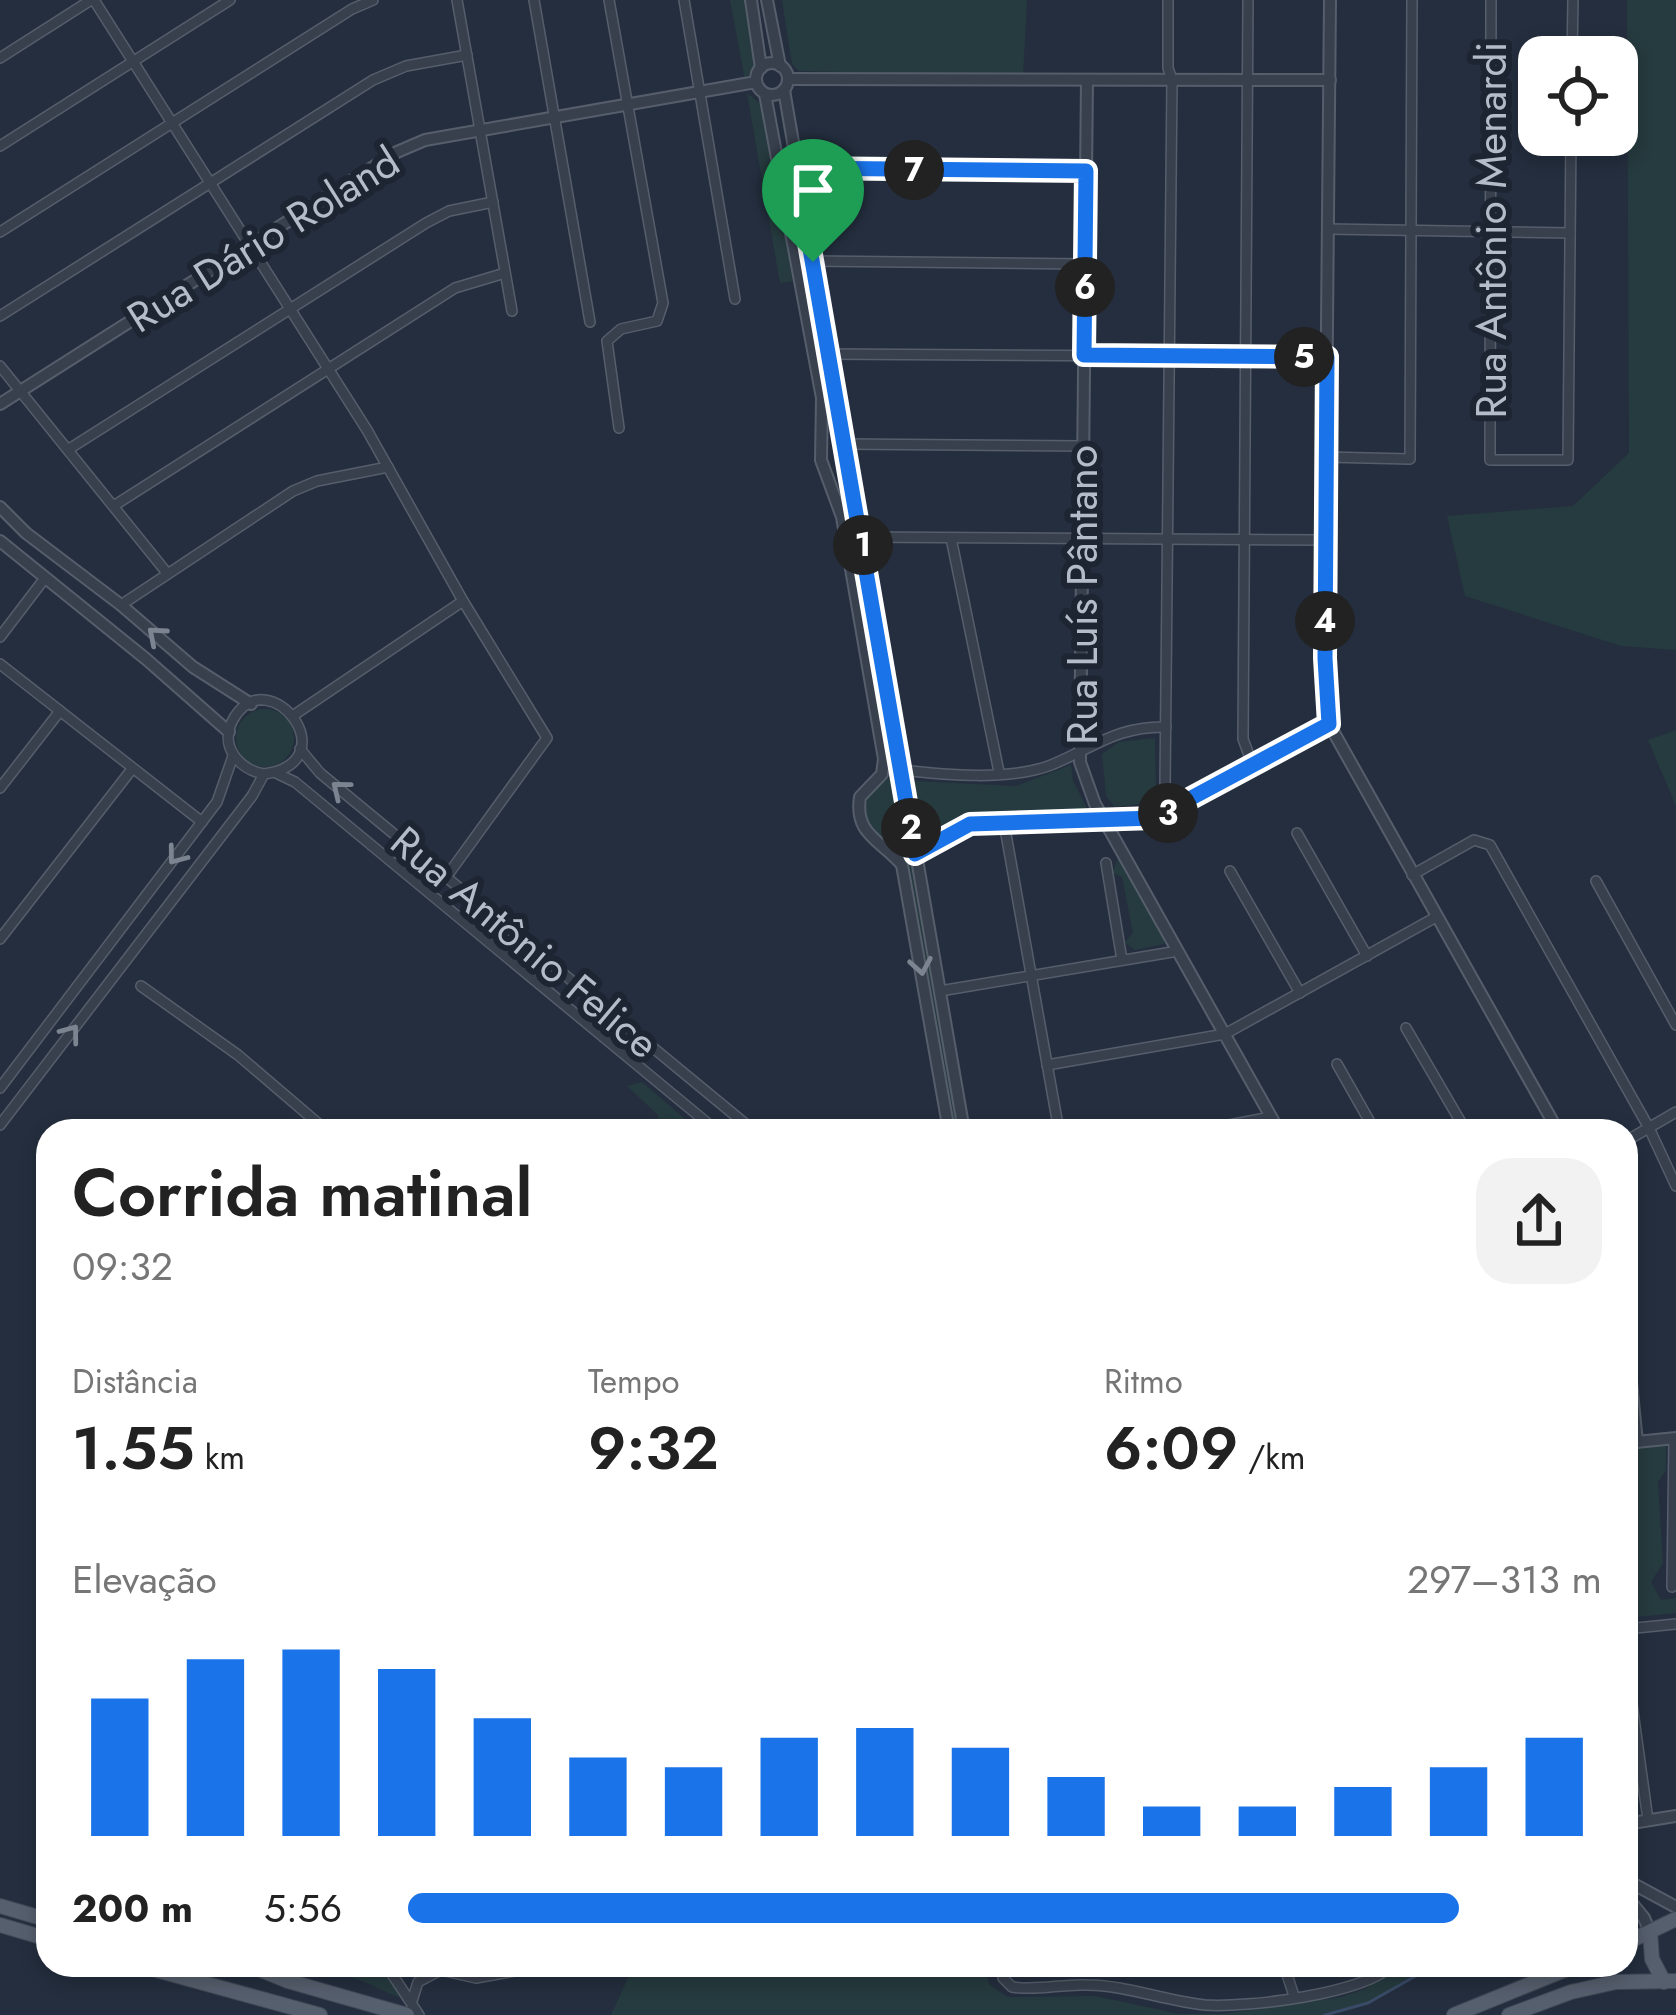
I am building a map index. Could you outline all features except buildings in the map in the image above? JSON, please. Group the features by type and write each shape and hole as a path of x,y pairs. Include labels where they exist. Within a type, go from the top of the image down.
{"main road":[{"path":"0,1906 36,1916"},
{"path":"1638,1938 1676,1919"},
{"path":"0,1925 36,1936"},
{"path":"1650,1932 1652,1959 1670,1982"},
{"path":"180,1977 320,2015"},
{"path":"203,1977 204,1984"},
{"path":"235,1992 247,1977"},
{"path":"279,1977 409,2008"},
{"path":"1454,2015 1547,1977"},
{"path":"1509,2015 1616,1982 1670,1982"}],"street":[{"path":"0,58 93,0 351,405 548,738 447,876"},
{"path":"0,146 230,0"},
{"path":"0,232 373,0"},
{"path":"457,0 512,311"},
{"path":"534,0 590,322"},
{"path":"609,0 663,303 657,320 621,329 607,341 620,428"},
{"path":"684,0 735,299"},
{"path":"751,0 761,68 756,82 765,94 822,395 821,460 842,517 884,759 882,774"},
{"path":"767,0 786,85 796,168 962,1119"},
{"path":"1168,0 1172,80 1168,812"},
{"path":"1249,0 1243,739 1253,766"},
{"path":"1330,0 1325,540 1329,724 1551,1119"},
{"path":"1326,457 1410,459 1412,0"},
{"name":"Rua Antônio Menardi","path":"1491,0 1490,460 1568,460 1570,233"},
{"path":"1572,36 1573,0"},
{"path":"0,316 389,71 467,55"},
{"path":"761,68 780,66"},
{"name":"Rua Luís Pântano","path":"1087,80 1080,750 1084,782 1271,1117"},
{"path":"765,94 786,85 1330,80"},
{"name":"Rua Dário Roland","path":"0,404 397,152 425,140 756,82"},
{"path":"1328,230 1570,233 1571,156"},
{"path":"796,168 1086,171"},
{"path":"69,449 426,223 448,211 493,202"},
{"path":"813,262 1085,264"},
{"path":"115,505 455,288 505,273"},
{"path":"829,354 1327,357"},
{"path":"0,365 167,573"},
{"path":"820,446 827,442 1084,446"},
{"path":"121,605 293,491 317,481 388,467"},
{"path":"0,507 193,667 251,704"},
{"path":"0,530 11,516"},
{"path":"861,537 1325,540"},
{"path":"951,538 999,772"},
{"path":"0,541 229,732"},
{"path":"0,637 45,578"},
{"path":"294,715 463,601"},
{"path":"0,664 202,821"},
{"path":"0,1088 217,802 233,756 232,720 251,704 274,702 294,715 302,737 286,767 270,773 251,772 233,756"},
{"path":"0,788 60,711"},
{"path":"895,857 915,854 970,824 1154,818 1329,724"},
{"path":"947,1119 906,882 895,857 878,847 860,824 860,797 882,774 902,770 951,776 1050,765 1123,730 1166,728"},
{"name":"Rua Antônio Felice","path":"300,748 320,772 740,1119"},
{"path":"0,940 132,769"},
{"path":"0,1125 270,773"},
{"name":"Rua Antônio Felice","path":"270,773 296,782 703,1119"},
{"path":"1004,824 1057,1119"},
{"path":"1297,833 1367,956"},
{"path":"1412,875 1474,840 1490,845 1676,1186"},
{"path":"1106,863 1122,960"},
{"path":"1230,871 1300,993"},
{"path":"1596,881 1676,1024"},
{"path":"1047,1065 1225,1034 1436,917"},
{"path":"940,991 1178,951"},
{"path":"141,986 238,1055 313,1119"},
{"path":"1406,1028 1459,1119"},
{"path":"1337,1064 1368,1119"},
{"path":"1638,1134 1676,1112"},
{"path":"1261,1119 1271,1117"},
{"path":"1638,1441 1675,1438 1672,1587"},
{"path":"1638,1628 1676,1624"},
{"path":"1638,1747 1648,1820"},
{"path":"1638,1822 1676,1816"},
{"path":"1638,1886 1676,1907"},
{"path":"1638,1914 1650,1932"},
{"path":"392,1977 409,2008 419,2015"},
{"path":"409,2008 418,1982 428,1977"},
{"path":"1003,1977 1012,1987 1026,1989 1099,1985 1203,2005 1294,1996 1357,1985 1375,1977"},
{"path":"1288,1977 1294,1996"}],"green space":[{"path":"730,0 746,0 756,64 745,80"},
{"path":"782,0 1027,0 1023,76 799,71 792,64"},
{"path":"1627,0 1676,0 1676,650 1621,646 1465,596 1447,516 1573,506 1629,453 1628,156 1638,156 1638,36 1627,36"},
{"path":"747,93 763,106 793,281 780,283"},
{"path":"265,709 286,717 294,738 286,759 265,767 244,759 236,738 244,717"},
{"path":"1676,730 1676,806 1648,740"},
{"path":"1155,738 1156,802 1115,807 1106,796 1102,754 1119,742"},
{"path":"1071,765 1073,781 1089,812 961,815 921,839 912,781 1016,786"},
{"path":"898,775 910,846 897,846 876,836 866,817 876,784"},
{"path":"1119,857 1164,935 1164,944 1135,950 1125,942 1133,933 1122,877 1112,873"},
{"path":"909,866 958,1119 953,1119"},
{"path":"642,1082 685,1119 658,1119 627,1086"},
{"path":"1666,1444 1666,1470 1658,1482 1663,1563 1651,1582 1661,1600 1676,1598 1676,1613 1638,1617 1638,1447"},
{"path":"343,1977 388,1977 403,1998"},
{"path":"628,1977 987,1977 989,1984 1007,1997 1096,1996 1179,2014 1223,2014 1341,1997 1383,1977 1411,1977 1368,2003 1325,2015 611,2015"}],"waterway":[{"path":"1325,2015 1368,2003 1414,1977"}],"route":[{"path":"796,168 1086,171 1084,355 1327,357 1325,658 1329,724 1154,818 970,824 915,854 813,262 796,168"}]}
